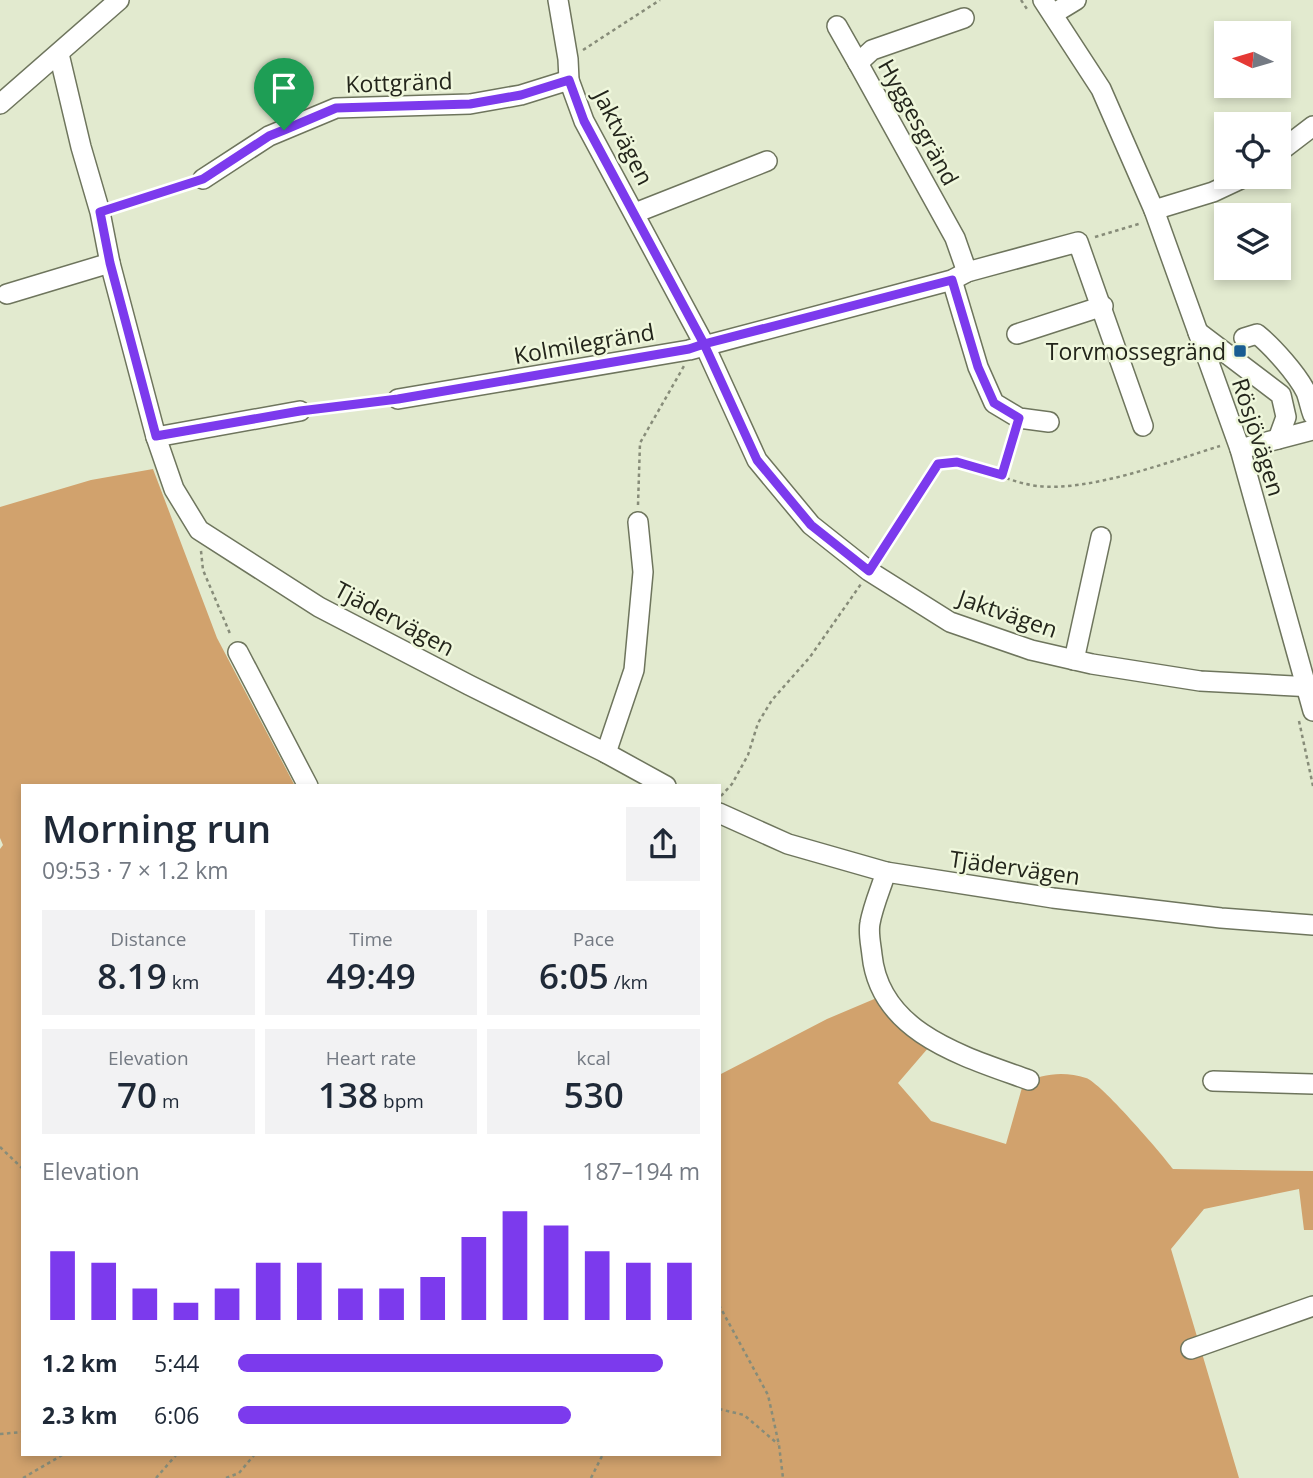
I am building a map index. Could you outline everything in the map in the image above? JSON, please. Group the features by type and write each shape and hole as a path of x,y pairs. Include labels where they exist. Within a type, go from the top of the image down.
{"street":[{"path":"0,104 119,0"},
{"name":"Jaktvägen","path":"558,0 569,80 584,121 635,213 696,347 757,460 811,525 869,571 950,622 1031,650 1092,664 1200,681 1310,687"},
{"path":"1041,8 1076,0"},
{"name":"Rösjövägen","path":"1041,8 1101,89 1149,221 1197,332 1231,448 1310,687 1305,711"},
{"name":"Hyggesgränd","path":"960,276 955,237 858,63 872,50 964,18"},
{"path":"837,26 858,63"},
{"name":"Tjädervägen","path":"59,54 156,436 174,489 199,530 319,607 662,784"},
{"name":"Kottgränd","path":"203,179 269,136 336,108 470,104 521,95 569,80"},
{"path":"1291,143 1313,126"},
{"name":"Jaktvägen","path":"635,213 767,161"},
{"path":"1149,221 1218,189"},
{"path":"1078,242 1103,306 1143,426"},
{"name":"Kolmilegränd","path":"398,399 696,347 1078,242"},
{"path":"7,294 110,263"},
{"path":"960,276 978,367 994,403 1019,418 1049,422"},
{"path":"1017,334 1103,306"},
{"path":"1197,332 1281,395 1286,417 1278,439"},
{"path":"1244,338 1257,334 1264,340 1293,373 1306,393 1313,415"},
{"path":"156,436 300,411"},
{"path":"1231,448 1313,430"},
{"path":"606,753 634,670 643,572 638,522"},
{"name":"Jaktvägen","path":"1074,660 1101,537"},
{"path":"238,652 307,784"},
{"name":"Tjädervägen","path":"721,814 788,844 886,872 1053,898 1222,918 1313,925"},
{"path":"886,872 869,925 874,970 903,1020 930,1040 1029,1080"},
{"path":"1213,1081 1313,1084"},
{"path":"1191,1349 1313,1306"}],"path":[{"path":"568,60 660,0"},
{"path":"1021,0 1041,8"},
{"path":"100,212 203,179"},
{"path":"1078,242 1149,221"},
{"path":"638,522 640,443 696,347"},
{"path":"300,411 398,399"},
{"path":"1002,475 1019,418"},
{"path":"721,796 732,784 748,755 758,723 772,700 810,657 938,464 957,462 1033,485 1058,488 1231,448"},
{"path":"199,530 203,570 238,652"},
{"path":"1305,711 1313,786"},
{"path":"0,1147 21,1167"},
{"path":"721,1309 768,1395 783,1478"},
{"path":"721,1409 744,1415 779,1445"},
{"path":"0,1434 21,1432"},
{"path":"23,1478 61,1456"},
{"path":"156,1478 175,1456"},
{"path":"226,1478 239,1473 253,1456"},
{"path":"592,1478 602,1456"}],"shaded area":[{"path":"153,469 217,638 294,784 21,784 21,1456 721,1456 721,1074 827,1019 879,997 929,1047 898,1083 931,1121 1006,1144 1023,1084 1046,1075 1070,1074 1086,1078 1104,1092 1173,1169 1313,1171 1313,1230 1304,1230 1299,1189 1204,1209 1171,1249 1239,1478 0,1478 0,849 3,845 0,838 0,507 91,480"}],"place":[{"name":"Torvmossegränd","path":"1240,351"}],"route":[{"path":"284,130 269,136 203,179 100,212 110,263 156,436 300,411 398,399 689,349 704,344 757,460 811,525 869,571 938,464 957,462 1002,475 1019,418 994,403 978,367 952,280 704,344 584,121 569,80 521,95 470,104 336,108 284,130"}]}
